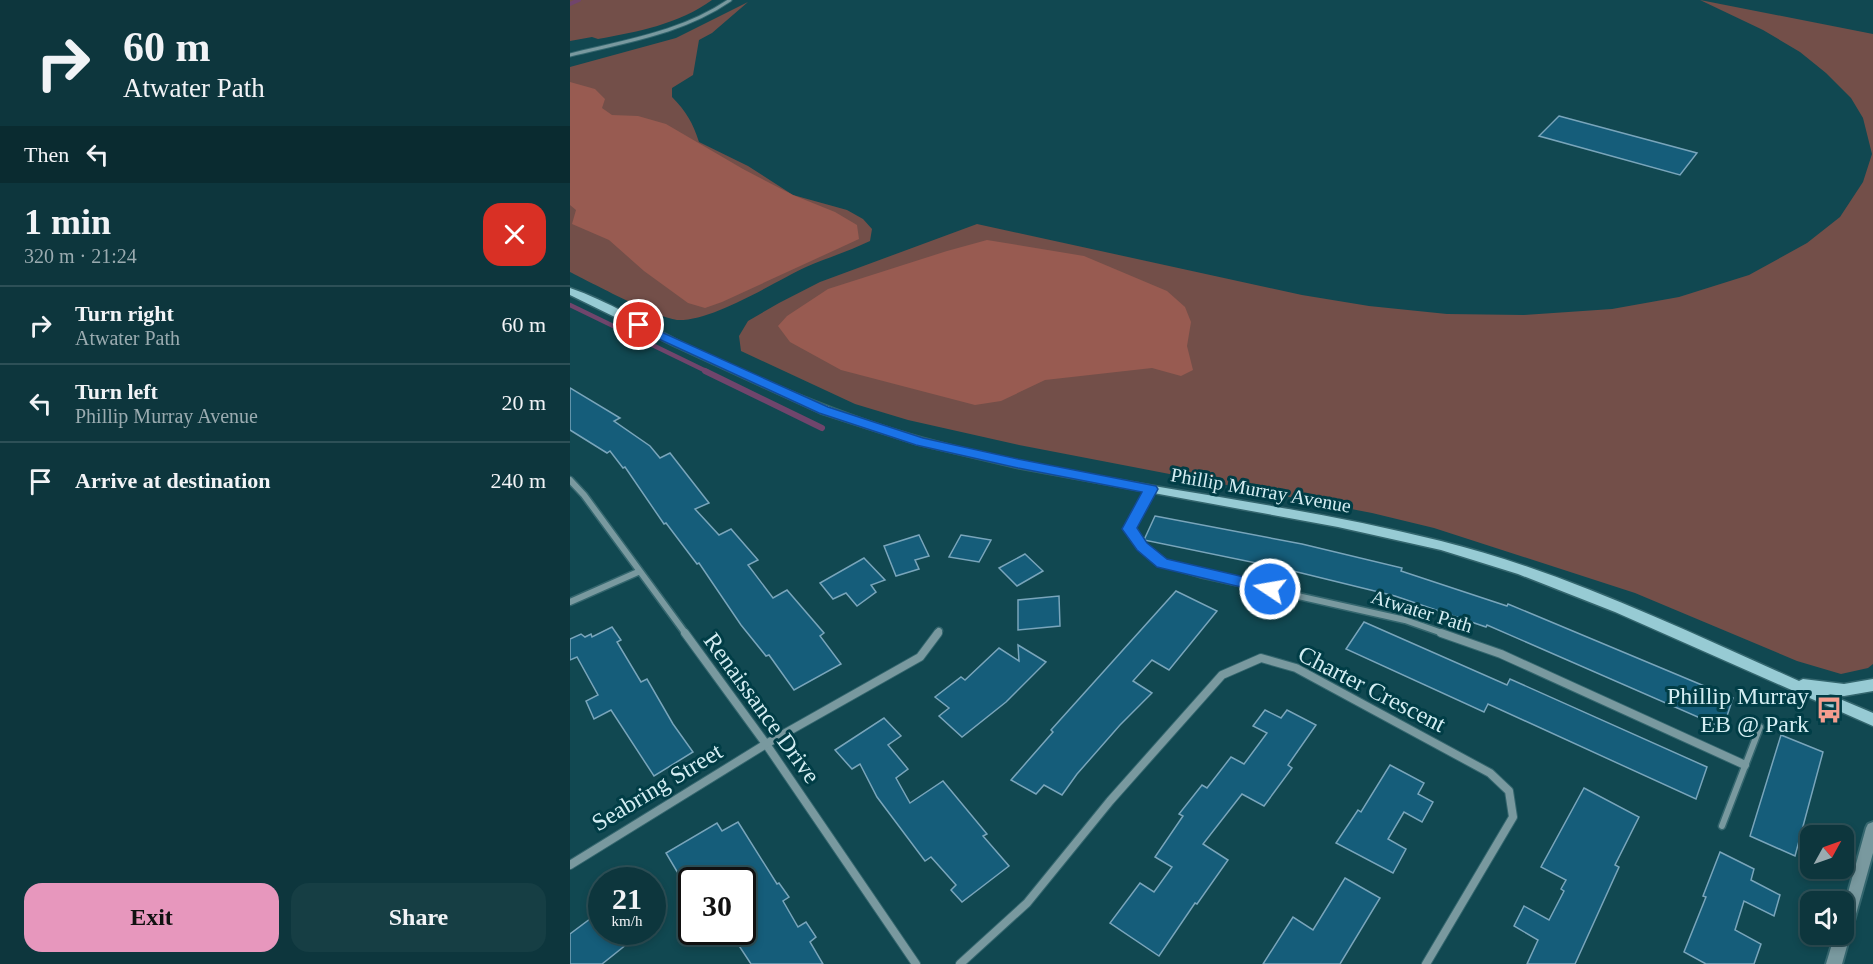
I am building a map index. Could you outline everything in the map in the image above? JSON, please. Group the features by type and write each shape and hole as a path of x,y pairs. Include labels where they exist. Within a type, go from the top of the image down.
{"main road":[{"name":"Phillip Murray Avenue","path":"570,291 678,344 824,410 920,441 1018,464 1338,523 1442,546 1523,571 1620,608 1873,720"},
{"path":"1784,682 1844,690 1873,685"}],"street":[{"name":"Renaissance Drive","path":"570,480 584,495 638,572 766,744 916,964"},
{"name":"Atwater Path","path":"1151,489 1130,529 1142,546 1162,563 1405,620 1501,654 1745,765"},
{"path":"570,602 638,572"},
{"name":"Seabring Street","path":"570,865 766,744 920,657 939,632"},
{"name":"Charter Crescent","path":"960,964 1027,903 1110,801 1222,675 1261,657 1296,668 1378,712 1490,773 1509,791 1514,817 1426,964"},
{"path":"1854,894 1873,828"},
{"path":"1834,964 1840,945"}],"lane":[{"path":"570,54 673,30 716,10 730,0"},
{"path":"1722,826 1760,727"}],"shaded area":[{"path":"570,0 712,0 686,15 657,26 598,39 592,37 570,41"},
{"path":"1700,0 1873,34 1873,664 1868,668 1841,674 1797,661 1635,593 1434,528 1372,513 1019,445 908,420 855,404 741,351 739,336 748,321 779,303 820,282 977,224 1302,295 1369,306 1447,314 1524,315 1612,309 1679,297 1749,275 1807,243 1840,217 1863,182 1872,154 1863,118 1851,98 1826,73 1800,52 1763,30"},
{"path":"748,2 712,33 699,40 693,75 672,88 672,97 688,118 699,142 748,166 793,195 847,210 863,219 872,229 870,241 806,267 743,300 709,314 679,320 670,318 625,300 570,272 570,67 676,38"},
{"path":"570,82 595,89 605,99 602,108 612,115 638,116 666,124 743,169 793,195 835,212 857,225 859,239 722,302 705,308 688,303 644,271 609,240 572,224 576,210 570,205"},
{"path":"987,240 1084,256 1167,291 1185,307 1191,322 1187,346 1193,370 1181,376 1152,368 1045,380 1001,401 975,405 841,370 790,342 778,326 787,316 828,289"}],"building":[{"path":"1559,116 1697,153 1680,175 1539,136"},
{"path":"570,388 620,418 614,421 650,446 660,458 670,453 709,503 695,509 719,535 731,529 758,560 748,565 773,598 787,590 824,633 820,636 841,664 794,690 769,655 766,656 741,625 699,563 697,564 666,523 664,524 625,467 623,468 610,451 607,453 570,430"},
{"path":"1155,516 1302,544 1402,568 1401,571 1507,606 1508,604 1733,698 1723,728 1487,625 1486,627 1395,596 1285,569 1144,540"},
{"path":"919,535 929,556 915,560 919,569 896,576 884,546"},
{"path":"961,535 991,540 979,562 949,557"},
{"path":"1025,554 1043,571 1017,586 999,568"},
{"path":"864,558 885,580 871,585 876,592 857,606 846,593 833,599 820,583"},
{"path":"1176,591 1217,611 1169,670 1152,660 1133,681 1152,693 1120,725 1077,774 1062,795 1044,785 1036,794 1011,780 1053,732 1051,730"},
{"path":"1059,596 1060,626 1018,630 1018,600"},
{"path":"1364,622 1507,685 1510,679 1707,767 1696,799 1488,704 1484,712 1346,649"},
{"path":"612,627 621,640 617,642 641,682 647,679 673,724 693,752 654,776 611,710 594,719 586,701 598,695 577,657 570,660 570,639 581,634 585,637 591,634 592,637"},
{"path":"1018,645 1046,662 1006,702 962,737 939,716 949,708 935,697 961,677 965,680 999,648 1019,661"},
{"path":"1265,710 1281,718 1287,710 1316,725 1288,765 1292,768 1264,806 1242,794 1203,844 1228,860 1159,956 1110,923 1140,883 1154,892 1172,867 1155,857 1183,816 1179,814 1202,785 1207,788 1231,757 1244,764 1267,733 1253,726"},
{"path":"884,718 901,736 888,745 908,769 896,778 910,803 943,781 987,834 983,836 1009,866 962,902 951,890 956,885 931,857 925,861 877,797 860,764 852,769 835,750"},
{"path":"1781,735 1823,752 1803,825 1800,825 1800,837 1795,856 1750,836"},
{"path":"1390,765 1424,783 1418,794 1433,802 1422,822 1404,812 1388,839 1406,849 1393,873 1336,843 1358,810 1361,812"},
{"path":"1584,788 1639,817 1615,865 1619,867 1575,964 1527,964 1538,940 1514,926 1524,906 1549,920 1564,891 1561,889 1566,880 1541,867"},
{"path":"738,822 777,884 779,883 789,897 783,901 798,927 806,922 816,937 810,942 823,964 751,964 739,945 756,945 756,867 678,867 678,873 666,853 717,823 722,831"},
{"path":"1720,852 1754,869 1751,880 1780,895 1774,916 1744,901 1735,930 1761,944 1754,964 1706,964 1684,952 1706,897 1703,896"},
{"path":"1345,878 1380,898 1340,964 1263,964 1293,917 1313,930"},
{"path":"588,920 588,945 626,945 602,964 570,964 570,934"}],"waterway":[{"path":"570,4 579,0"},
{"path":"570,305 708,372"},
{"path":"705,371 822,428"}],"place":[{"name":"Phillip Murray EB @ Park","path":"1829,710"}],"route":[{"path":"639,325 824,410 920,441 1018,464 1151,489 1130,529 1142,546 1162,563 1200,574 1270,589"}]}
